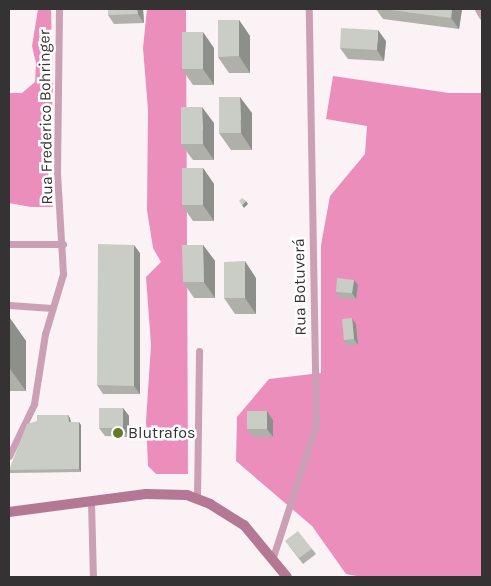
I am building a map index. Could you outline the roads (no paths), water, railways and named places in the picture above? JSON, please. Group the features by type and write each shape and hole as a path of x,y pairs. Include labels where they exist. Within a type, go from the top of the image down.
{"main road":[{"path":"9,512 169,493 197,498 244,525 273,557 287,577"}],"street":[{"name":"Rua Frederico Bohringer","path":"9,456 34,404 52,308 63,274 63,244 57,173 60,9"},
{"name":"Rua Botuverá","path":"273,557 316,425 309,9"},
{"path":"478,9 482,16"},
{"path":"9,244 63,244"},
{"path":"9,306 52,308"},
{"path":"197,498 199,350"},
{"path":"91,502 93,577"}],"place":[{"name":"Blutrafos","path":"118,433"}]}
